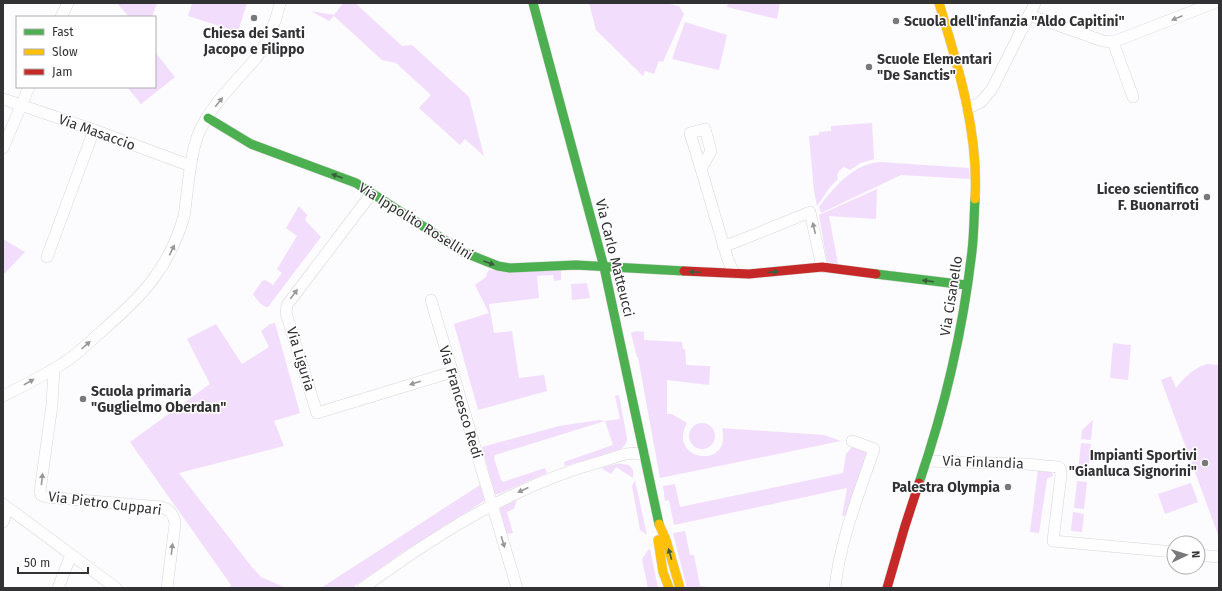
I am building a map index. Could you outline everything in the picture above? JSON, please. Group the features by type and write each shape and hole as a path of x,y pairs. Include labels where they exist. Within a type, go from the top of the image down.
{"street":[{"path":"62,16 68,3"},
{"path":"3,396 54,369 80,350 125,311 159,273 175,244 180,231 184,216 196,139 208,118 262,49 274,24 280,3"},
{"name":"Via Carlo Matteucci","path":"533,3 604,267 658,521 666,540 680,588"},
{"name":"Via Cisanello","path":"887,588 904,526 927,460 945,400 956,354 972,244 976,180 968,108 953,48 939,3"},
{"path":"968,108 981,102 990,93 1035,3"},
{"path":"1029,15 1103,41 1113,42 1214,3"},
{"path":"1113,42 1133,97"},
{"path":"3,148 29,88"},
{"name":"Via Masaccio","path":"3,99 94,130 191,166"},
{"name":"Via Ippolito Rosellini","path":"208,118 251,144 356,183 463,252 498,266 510,268 576,265 734,274 822,267 966,286"},
{"path":"47,257 94,130"},
{"path":"701,169 723,246 734,274"},
{"name":"Via Liguria","path":"372,193 287,305 286,313 317,413 452,372"},
{"path":"723,246 810,212 822,267"},
{"name":"Via Francesco Redi","path":"431,300 517,588"},
{"name":"Via Pietro Cuppari","path":"54,369 52,405 40,491 42,495 46,497 161,507 168,509 173,516 175,524 167,588"},
{"path":"834,588 837,566 874,449 852,441"},
{"path":"363,588 436,538 492,504 554,476 591,464 633,452 644,455"},
{"name":"Via Finlandia","path":"927,460 1055,466 1060,468 1061,471 1053,541 1166,551"},
{"path":"3,522 6,506 116,588"},
{"name":"Via Carlo Matteucci","path":"658,521 658,539 661,562 669,588"},
{"path":"58,588 71,555"},
{"path":"1206,556 1219,557"}],"shaded area":[{"path":"117,3 157,3 152,16 128,16"},
{"path":"192,3 247,3 238,32 188,16"},
{"path":"343,3 355,3 402,46 412,45 469,97 484,156 465,139 460,145 419,108 431,95 396,63 382,60 334,16 329,21 311,11 334,15"},
{"path":"589,3 665,3 679,6 684,14 663,62 659,61 654,74 645,71 643,76 596,30"},
{"path":"728,3 780,3 777,19 727,7"},
{"path":"685,22 727,35 719,70 672,59"},
{"path":"156,53 175,77 141,104 128,88 156,88"},
{"path":"872,123 874,159 861,163 850,170 844,167 841,169 838,172 838,179 830,187 817,206 814,191 809,136 819,135 819,132 831,131 831,126"},
{"path":"881,162 969,168 970,179 901,175 821,213 819,207 838,184 853,171 871,163"},
{"path":"877,189 876,219 829,216 838,264 827,262 819,215"},
{"path":"299,206 307,215 305,220 321,237 268,307 259,302 253,294 262,281 265,280 273,285 282,273 277,269 297,236 286,228"},
{"path":"3,239 25,252 3,275"},
{"path":"489,270 561,271 561,280 554,281 553,275 537,276 539,298 489,304 494,333 512,331 519,378 544,375 547,391 478,410 454,324 489,313 475,285 486,277"},
{"path":"587,283 590,298 572,300 571,284"},
{"path":"275,323 300,413 274,421 284,446 179,473 261,577 286,588 229,588 231,585 130,442 210,384 187,339 216,324 242,364 269,347 261,331 270,324"},
{"path":"636,331 644,332 644,340 682,342 683,349 685,349 686,365 710,366 709,385 667,380 667,414 672,414 687,423 683,436 685,446 692,453 701,456 710,455 718,451 723,442 722,428 824,435 841,441 660,478 638,357 631,333"},
{"path":"1113,343 1131,345 1128,380 1110,378"},
{"name":"Impianti Sportivi \"Gianluca Signorini\"","path":"1207,364 1219,365 1219,537 1161,380 1171,376 1176,388 1190,373"},
{"path":"619,395 627,438 624,446 620,450 565,466 564,462 613,445 605,421 620,419 615,396"},
{"path":"599,420 605,421 495,455 494,458 503,482 545,468 547,473 495,494 482,447 559,426"},
{"path":"1093,420 1091,440 1081,439 1082,430"},
{"path":"702,423 711,427 715,436 711,445 702,449 693,445 689,436 693,427"},
{"path":"1081,443 1091,444 1088,473 1078,472"},
{"path":"852,447 866,451 867,457 848,515 842,516 847,488 674,525 669,500 665,501 663,486 675,484 680,507 843,473 846,454"},
{"path":"616,464 624,464 629,466 633,470 633,478 616,467 611,474 601,468"},
{"path":"1038,469 1049,470 1053,475 1047,479 1039,533 1030,532"},
{"path":"635,480 647,535 640,530 632,486"},
{"path":"1077,481 1087,482 1084,509 1074,508"},
{"path":"1191,483 1198,502 1165,514 1158,494"},
{"path":"480,485 485,499 484,501 400,554 352,588 321,588"},
{"path":"517,499 514,509 507,512 513,533 506,534 500,509 501,507"},
{"path":"1073,512 1084,514 1082,532 1071,531"},
{"path":"685,531 690,555 694,555 700,586 721,588 687,588 673,533"},
{"path":"649,549 658,588 648,588 642,559"}],"traffic: fast":[{"path":"533,3 604,267 659,524"},
{"path":"208,118 251,144 356,183 463,252 498,266 510,268 576,265 684,271"},
{"path":"919,483 945,397 964,310 974,232 975,199"},
{"path":"876,274 966,285"}],"traffic: slow":[{"path":"939,3 966,100 974,149 975,199"},
{"path":"659,524 666,540 680,588"},
{"path":"658,540 663,572 669,588"}],"traffic: jam":[{"path":"684,271 749,274 822,267 876,274"},
{"path":"887,588 919,483"}],"place":[{"name":"Chiesa dei Santi Jacopo e Filippo","path":"254,18"},
{"name":"Scuola dell'infanzia \"Aldo Capitini\"","path":"896,21"},
{"name":"Scuole Elementari \"De Sanctis\"","path":"869,67"},
{"name":"Liceo scientifico F. Buonarroti","path":"1207,197"},
{"name":"Scuola primaria \"Guglielmo Oberdan\"","path":"83,399"},
{"name":"Impianti Sportivi \"Gianluca Signorini\"","path":"1205,463"},
{"name":"Palestra Olympia","path":"1008,487"}]}
